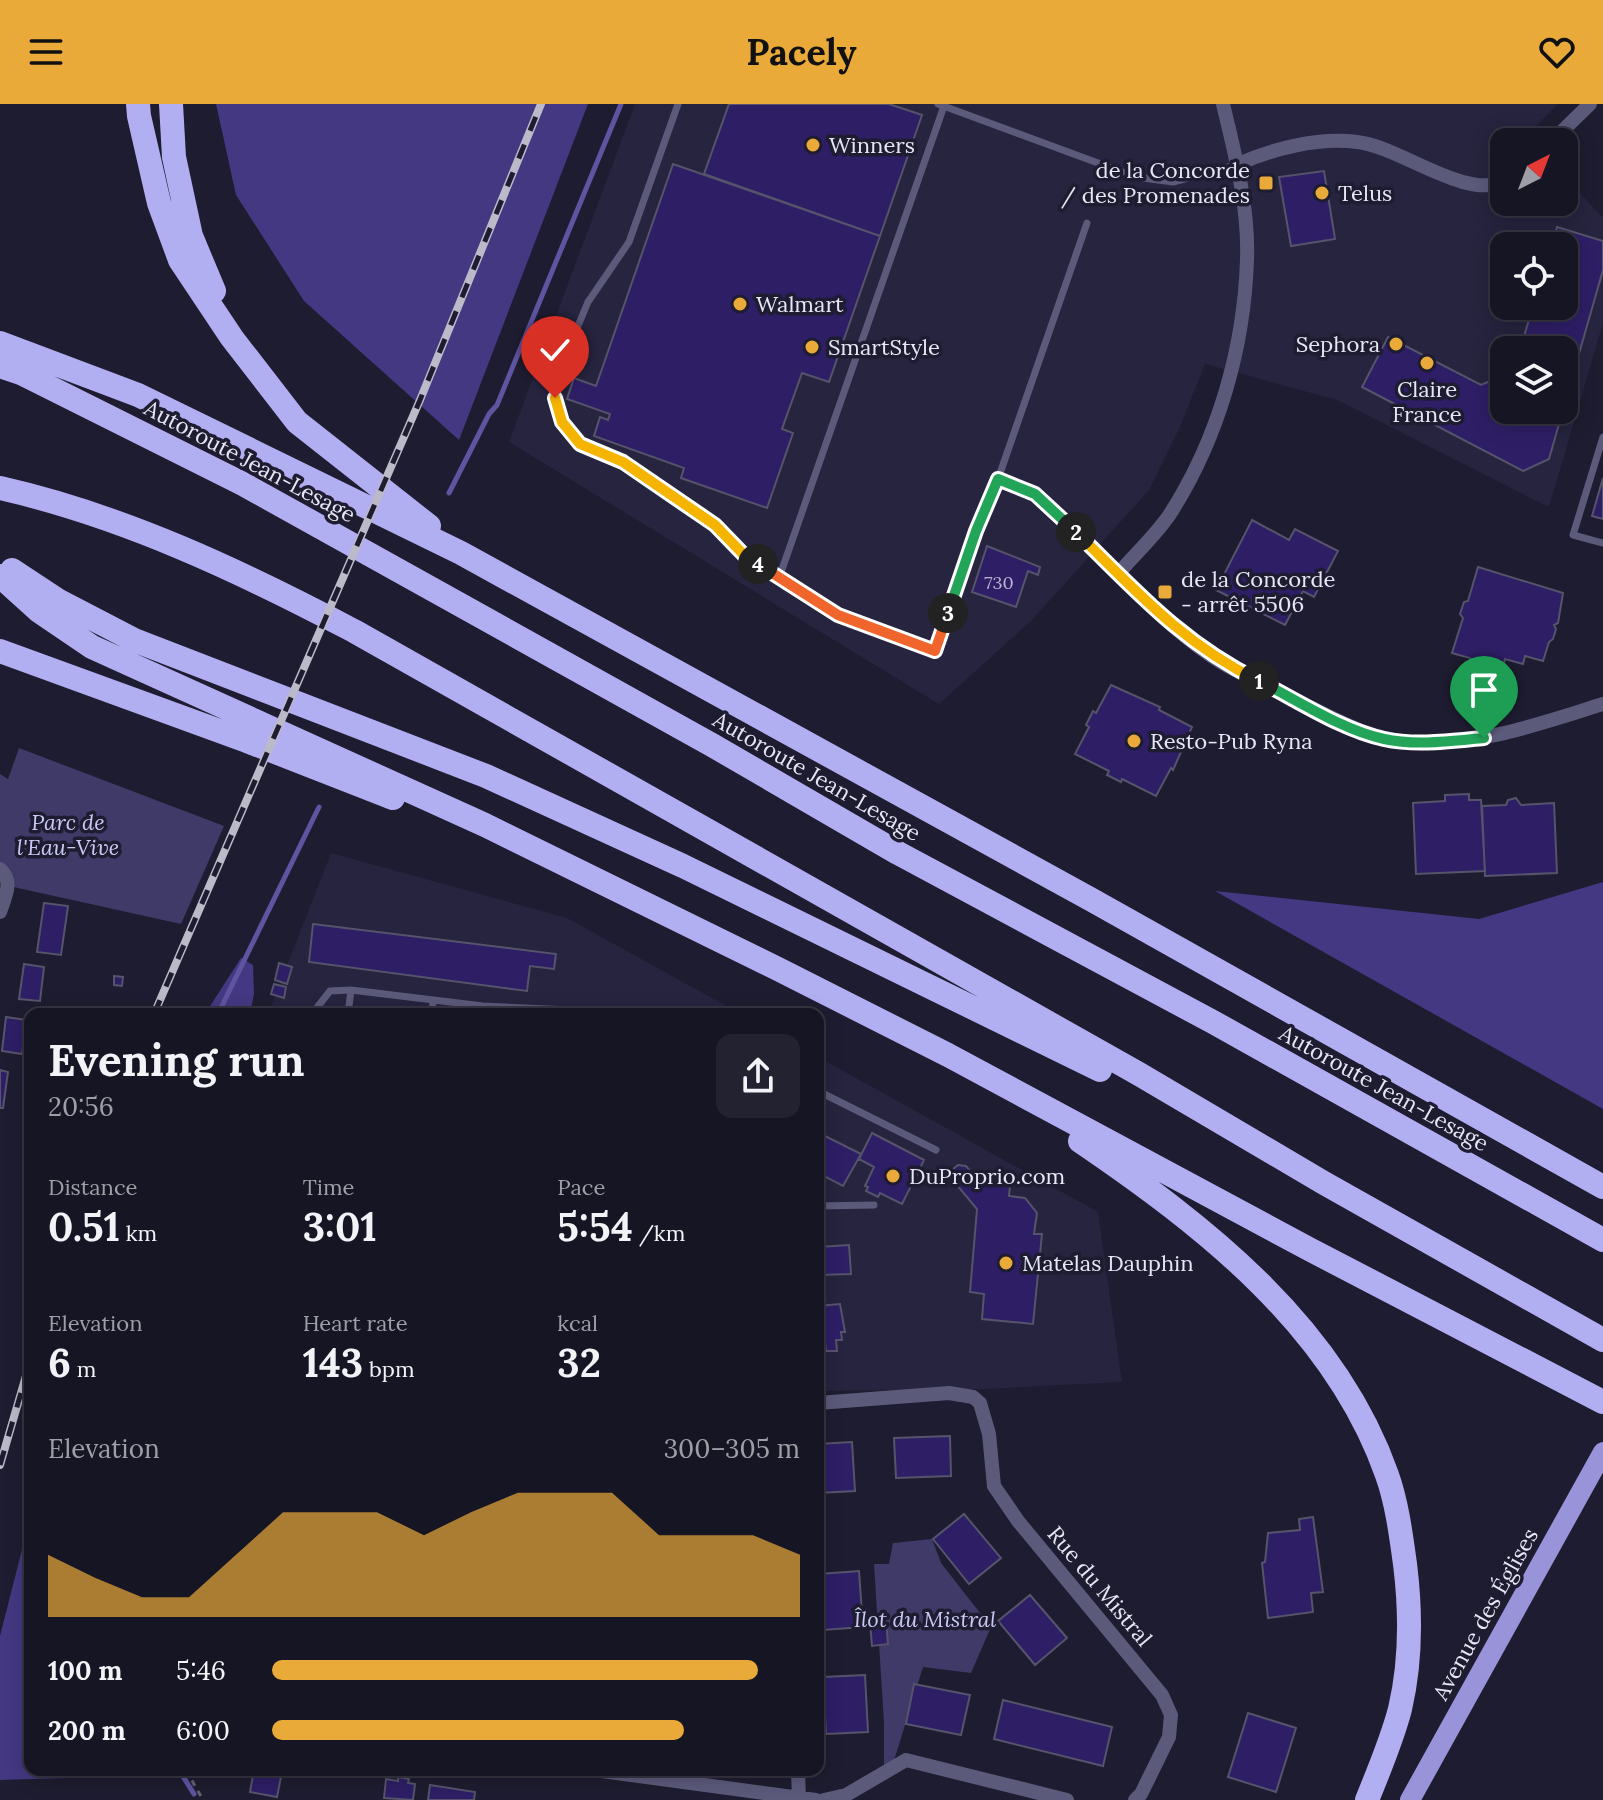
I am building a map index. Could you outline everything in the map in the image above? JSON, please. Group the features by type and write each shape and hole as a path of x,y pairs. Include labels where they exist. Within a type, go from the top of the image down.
{"highway":[{"path":"138,104 159,203 180,260 232,338 297,422 461,553"},
{"path":"171,104 174,157 191,236 232,338"},
{"path":"0,343 151,401 461,553 1597,1183"},
{"name":"Autoroute Jean-Lesage","path":"0,366 21,373 243,484 712,745 898,853 1213,1022 1603,1240"},
{"path":"0,488 113,522 188,551 270,587 354,631 1603,1340"},
{"path":"0,562 59,601 134,640 486,776 683,866 1006,1022 1324,1183"},
{"path":"0,576 39,611 92,647 378,775 585,874 948,1055 1309,1249 1603,1402"},
{"path":"0,651 247,741 585,874"},
{"path":"948,1055 1148,1187 1202,1229 1251,1273 1292,1318 1330,1367 1362,1417 1388,1476 1409,1597 1409,1650 1401,1706 1367,1800"}],"main road":[{"name":"Avenue des Églises","path":"1410,1800 1601,1456"}],"street":[{"path":"1223,104 1236,165 1247,258 1236,354 1201,456 1168,516 1118,574 1164,618 1225,664 1359,731 1384,739 1432,742 1484,738 1521,730 1603,704"},
{"path":"1565,128 1590,104"},
{"path":"1236,165 1258,155 1313,144 1359,142 1381,148 1451,178 1490,185"},
{"path":"0,912 9,886 3,871"},
{"name":"Rue du Mistral","path":"824,1403 949,1393 973,1397 980,1403 985,1414 994,1486 1018,1521 1162,1695 1171,1715 1169,1737 1141,1794 1135,1800"},
{"path":"824,1800 846,1795 906,1760 1067,1800"},
{"path":"635,1776 816,1800"},
{"path":"798,1776 799,1800"}],"lane":[{"path":"678,104 629,242 588,302 555,381 555,398 562,422 580,444 623,462 715,525 744,555 838,615 935,651 1087,223"},
{"path":"779,578 941,105 1136,177 1173,182 1236,165"},
{"path":"1603,437 1573,535 1603,543"},
{"path":"998,479 1035,494 1048,504 1118,574"},
{"path":"349,1008 351,990"},
{"path":"317,1008 330,991 351,990 520,1008"},
{"path":"432,1008 433,1000"},
{"path":"824,1094 936,1150"},
{"path":"824,1206 874,1205"}],"path":[{"path":"189,1776 203,1800"}],"shaded area":[{"path":"216,104 588,104 459,440 304,301 236,195"},
{"path":"635,104 1558,104 1534,128 1490,128 1490,216 1578,216 1578,191 1603,218 1603,323 1578,408 1578,336 1490,336 1490,424 1573,424 1549,507 1337,400 1205,364 1179,429 1149,490 1032,620 939,704 509,442"},
{"path":"331,853 567,918 730,1008 270,1008"},
{"path":"1603,882 1603,1109 1215,891 1479,919"},
{"path":"241,958 253,965 251,1008 209,1008"},
{"path":"824,1060 1098,1212 1122,1382 983,1389 824,1391"},
{"path":"24,1542 24,1776 132,1776 0,1780 0,1636"}],"green space":[{"name":"Parc de l'Eau-Vive","path":"19,748 224,826 181,924 9,886 0,869 0,774 8,779"},
{"name":"Îlot du Mistral","path":"932,1539 941,1563 991,1627 971,1673 923,1667 892,1767 884,1772 874,1564 889,1564 893,1543"}],"building":[{"name":"Winners","path":"729,104 889,104 922,115 880,236 704,174"},
{"name":"Walmart","path":"673,164 880,236 829,382 802,373 782,429 793,433 767,508 681,478 684,468 594,436 600,417 608,420 610,414 567,399 574,378 596,386"},
{"path":"1324,171 1335,239 1291,246 1279,177"},
{"path":"1557,227 1573,232 1555,232"},
{"path":"1578,233 1603,241 1603,270 1578,357 1578,336 1524,336 1529,320 1578,320"},
{"path":"1388,337 1481,385 1490,381 1490,424 1559,424 1549,459 1523,471 1362,387"},
{"path":"1603,478 1603,519 1592,516"},
{"path":"1252,520 1289,540 1295,529 1338,551 1314,597 1303,591 1285,625 1216,590"},
{"path":"987,546 1040,567 1038,575 1028,571 1016,607 972,592"},
{"path":"1478,567 1563,593 1558,623 1554,625 1553,639 1549,642 1543,661 1525,656 1523,664 1505,659 1503,668 1484,662 1480,665 1470,658 1452,653 1463,618 1460,614 1464,602 1468,601"},
{"name":"Resto-Pub Ryna","path":"1111,685 1160,707 1159,710 1192,727 1173,770 1171,768 1156,796 1107,775 1109,771 1075,754 1089,727 1086,725 1093,711 1096,713"},
{"path":"1469,794 1469,800 1481,800 1485,871 1416,874 1413,803 1445,801 1445,795"},
{"path":"1516,798 1521,805 1554,803 1557,873 1485,876 1482,806 1506,805 1508,800"},
{"path":"44,903 68,906 61,955 37,952"},
{"path":"313,924 556,954 554,969 530,966 527,991 309,962"},
{"path":"279,963 292,967 287,984 275,980"},
{"path":"24,964 44,967 40,1001 19,999"},
{"path":"114,976 123,977 122,986 114,985"},
{"path":"274,984 286,987 284,998 271,994"},
{"path":"6,1017 24,1020 22,1054 2,1051"},
{"path":"0,1070 8,1072 3,1108 0,1108"},
{"name":"DuProprio.com","path":"872,1133 924,1160 902,1204 880,1193 878,1197 866,1191 868,1187 865,1186 874,1167 859,1159"},
{"path":"824,1136 861,1154 843,1186 824,1176"},
{"name":"Matelas Dauphin","path":"958,1165 966,1166 980,1183 1010,1186 1009,1196 1025,1198 1037,1213 1034,1234 1042,1234 1033,1324 982,1319 984,1294 970,1292 977,1209 951,1178 952,1170"},
{"path":"849,1245 851,1274 824,1275 824,1247"},
{"path":"840,1304 845,1332 841,1332 842,1340 836,1340 837,1351 826,1351 824,1305"},
{"path":"950,1436 951,1476 896,1478 894,1438"},
{"path":"852,1442 855,1491 824,1493 824,1444"},
{"path":"964,1514 1001,1558 969,1584 933,1539"},
{"path":"1313,1517 1323,1592 1311,1593 1313,1612 1268,1618 1262,1563 1265,1562 1268,1533 1300,1530 1299,1519"},
{"path":"859,1571 863,1627 824,1630 824,1574"},
{"path":"1030,1595 1067,1638 1035,1665 998,1621"},
{"path":"886,1620 888,1644 872,1646 870,1622"},
{"path":"865,1675 868,1732 826,1734 824,1677"},
{"path":"914,1684 970,1695 961,1735 906,1724"},
{"path":"1003,1700 1112,1727 1103,1766 994,1739"},
{"path":"1248,1713 1296,1728 1276,1792 1228,1777"},
{"path":"253,1776 281,1776 277,1797 250,1792"},
{"path":"398,1777 415,1784 413,1800 384,1798 386,1779 398,1781"},
{"path":"430,1785 475,1792 474,1800 428,1800"}],"waterway":[{"path":"449,493 489,414 497,405 621,104"},
{"path":"221,1008 319,807"},
{"path":"183,1776 194,1794"}],"railway":[{"path":"157,1008 420,400 541,104"},
{"path":"0,1465 24,1383"}],"place":[{"name":"Winners","path":"813,145"},
{"name":"de la Concorde / des Promenades","path":"1266,183"},
{"name":"Telus","path":"1322,193"},
{"name":"Walmart","path":"740,304"},
{"name":"Sephora","path":"1396,344"},
{"name":"SmartStyle","path":"812,347"},
{"name":"Claire France","path":"1427,363"},
{"name":"de la Concorde - arrêt 5506","path":"1165,592"},
{"name":"Resto-Pub Ryna","path":"1134,741"},
{"name":"DuProprio.com","path":"893,1176"},
{"name":"Matelas Dauphin","path":"1006,1263"}],"route":[{"path":"555,398 562,422 580,444 623,462 715,525 744,555 838,615 935,651 976,531 998,479 1035,494 1048,504 1164,618 1225,664 1359,731 1384,739 1432,742 1484,738"}]}
